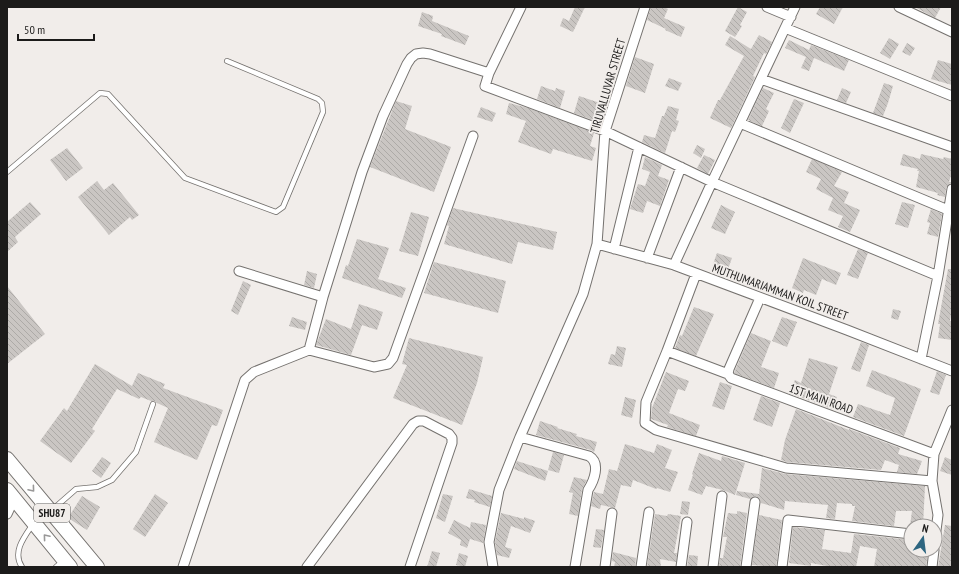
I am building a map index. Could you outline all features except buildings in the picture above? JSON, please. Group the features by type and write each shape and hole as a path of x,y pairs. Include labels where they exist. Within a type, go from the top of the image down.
{"main road":[{"name":"SHU87","path":"7,459 97,567"},
{"name":"SHU87","path":"10,495 34,523 64,565"}],"street":[{"path":"521,7 489,73 485,86 605,131 712,182 938,276"},
{"path":"767,7 791,17"},
{"path":"674,265 795,7"},
{"path":"899,7 952,32"},
{"name":"TIRUVALLUVAR STREET","path":"493,567 489,542 499,490 520,437 583,294 597,244 605,131 642,8"},
{"path":"785,28 952,96"},
{"path":"309,350 323,297 362,172 383,116 407,64 416,54 423,53 489,73"},
{"path":"761,80 952,147"},
{"path":"740,123 948,210"},
{"path":"183,567 245,380 254,372 309,350 374,367 388,364 393,358 473,136"},
{"path":"614,249 638,147"},
{"path":"647,258 681,167"},
{"path":"921,359 938,276 952,189"},
{"name":"MUTHUMARIAMMAN KOIL STREET","path":"597,244 674,265 952,371"},
{"path":"239,271 323,297"},
{"path":"696,274 668,351 646,402 645,422 656,430 786,468 932,481"},
{"path":"728,374 760,298"},
{"name":"1ST MAIN ROAD","path":"668,351 728,374 732,378 934,454"},
{"path":"938,518 932,481 934,454 952,410"},
{"path":"307,567 413,424 418,421 424,421 449,434 452,438 452,443 410,567"},
{"path":"520,437 589,456 595,461 596,464 593,482 588,490 575,567"},
{"path":"7,514 10,495"},
{"path":"713,567 722,496"},
{"path":"746,567 755,502"},
{"path":"641,567 649,512"},
{"path":"605,567 612,513"},
{"path":"782,567 788,520 903,533"},
{"path":"681,567 687,522"}],"lane":[{"path":"7,172 100,93 105,92 185,178 276,212 283,207 323,112 322,103 318,99 227,61"},
{"path":"50,511 76,489 97,487 112,480 136,452 153,404"},
{"path":"22,567 18,558 19,547 23,538 34,523"}]}
